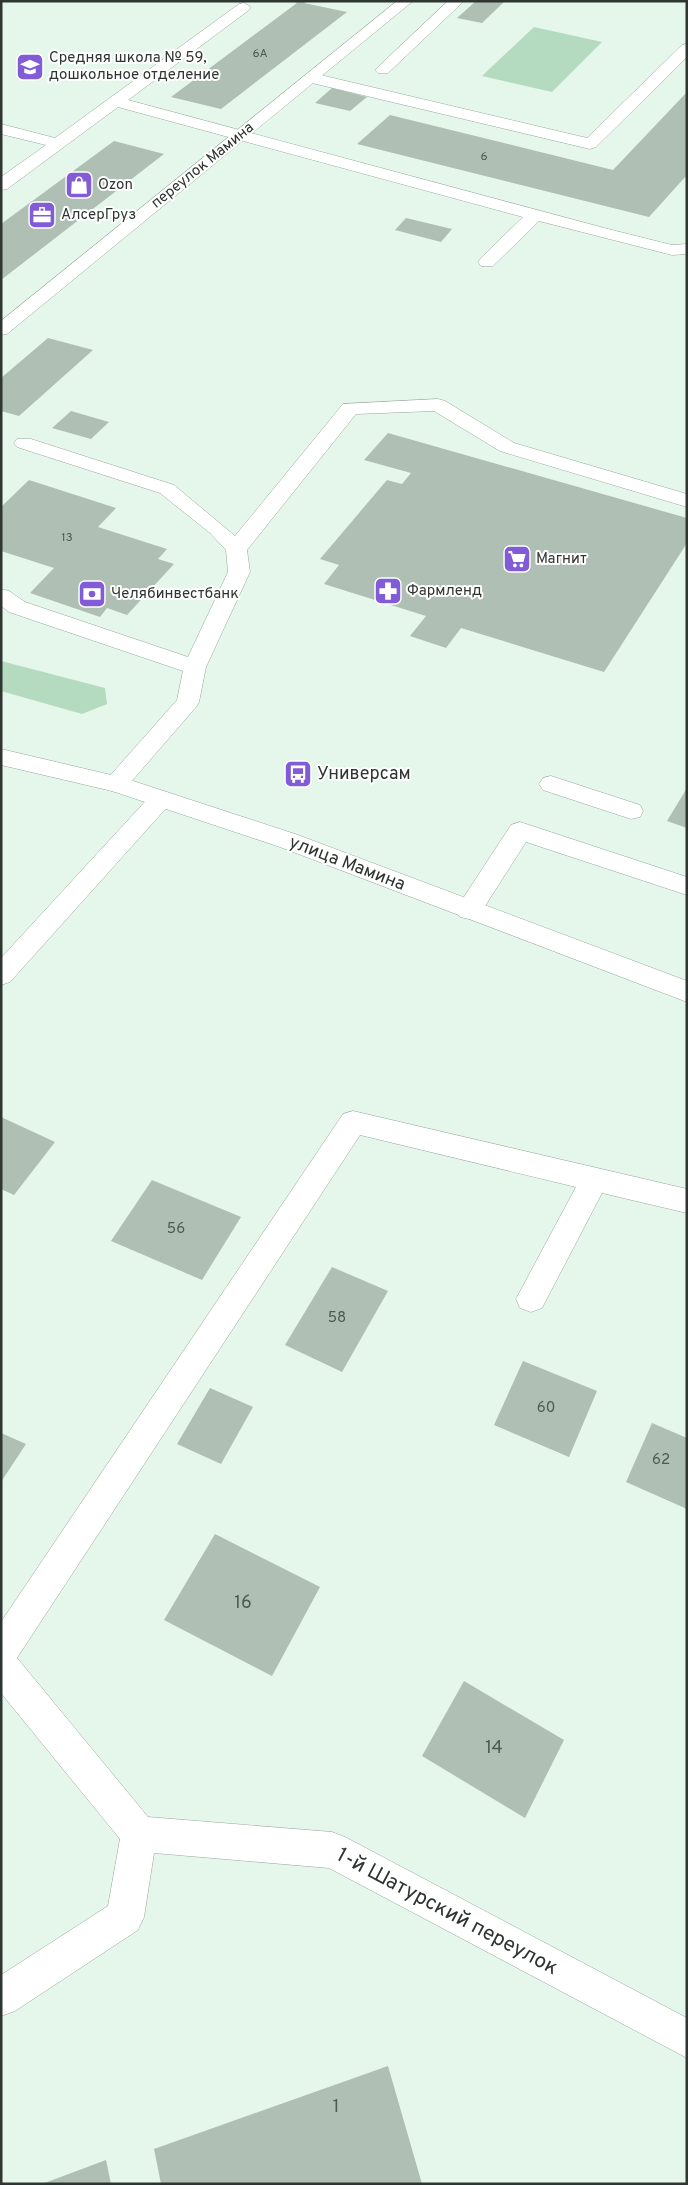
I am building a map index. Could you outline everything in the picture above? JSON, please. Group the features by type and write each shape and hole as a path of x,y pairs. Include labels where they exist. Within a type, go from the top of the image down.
{"street":[{"name":"переулок Мамина","path":"1,330 406,1"},
{"path":"383,70 457,1"},
{"path":"1,185 244,7 228,3"},
{"path":"312,78 590,144 687,48"},
{"path":"115,101 242,134 534,216 672,250 687,249"},
{"path":"1,129 58,143"},
{"path":"486,262 534,216"},
{"path":"236,549 350,408 438,405 507,447 687,501"},
{"path":"24,443 167,489 217,529 236,549 240,572 195,667 188,702 116,784"},
{"path":"1,596 17,607 195,667"},
{"name":"улица Мамина","path":"1,757 116,784 289,841 687,992"},
{"path":"551,784 631,811"},
{"path":"1,975 162,799"},
{"path":"469,910 520,831 687,886"},
{"path":"1,1652 353,1122 687,1201"},
{"path":"531,1299 595,1179"},
{"path":"1,1665 139,1834 125,1917 1,1997"},
{"name":"1-й Шатурский переулок","path":"139,1834 332,1850 687,2039"}],"green space":[{"path":"534,27 602,42 552,92 482,76"},
{"path":"1,661 105,688 107,704 82,714 1,691"}],"building":[{"path":"291,1 306,1 304,3 347,12 221,109 171,97 297,3"},
{"path":"476,1 505,1 482,23 457,18"},
{"path":"332,88 367,97 350,111 315,103"},
{"path":"687,92 687,175 649,217 357,144 390,115 613,170"},
{"path":"114,141 164,154 1,280 1,224"},
{"path":"406,218 452,229 441,242 395,230"},
{"path":"48,338 93,350 19,416 1,411 1,378"},
{"path":"71,411 109,422 91,439 52,428"},
{"path":"388,433 687,518 687,543 604,672 461,628 446,648 410,636 426,616 324,584 339,565 320,559 387,480 402,484 411,473 364,460"},
{"path":"29,480 116,508 98,527 167,549 158,559 174,564 127,615 107,608 100,617 30,593 54,568 1,551 1,507"},
{"path":"687,788 687,828 667,821"},
{"path":"1,1117 55,1142 14,1195 1,1189"},
{"path":"152,1180 241,1217 202,1280 111,1241"},
{"path":"332,1267 388,1291 342,1372 285,1345"},
{"path":"523,1361 597,1391 569,1457 494,1425"},
{"path":"210,1388 253,1407 221,1464 177,1444"},
{"path":"652,1423 687,1438 687,1509 626,1482"},
{"path":"1,1433 26,1444 1,1482"},
{"path":"215,1534 320,1587 272,1676 164,1620"},
{"path":"464,1681 564,1740 525,1818 422,1756"},
{"path":"388,2066 422,2184 161,2184 154,2149"},
{"path":"106,2160 111,2184 42,2184"}],"place":[{"name":"Средняя школа № 59, дошкольное отделение","path":"30,67"},
{"name":"Ozon","path":"79,185"},
{"name":"АлсерГруз","path":"42,215"},
{"name":"Магнит","path":"517,559"},
{"name":"Фармленд","path":"388,591"},
{"name":"Челябинвестбанк","path":"92,594"},
{"name":"Универсам","path":"298,774"}]}
